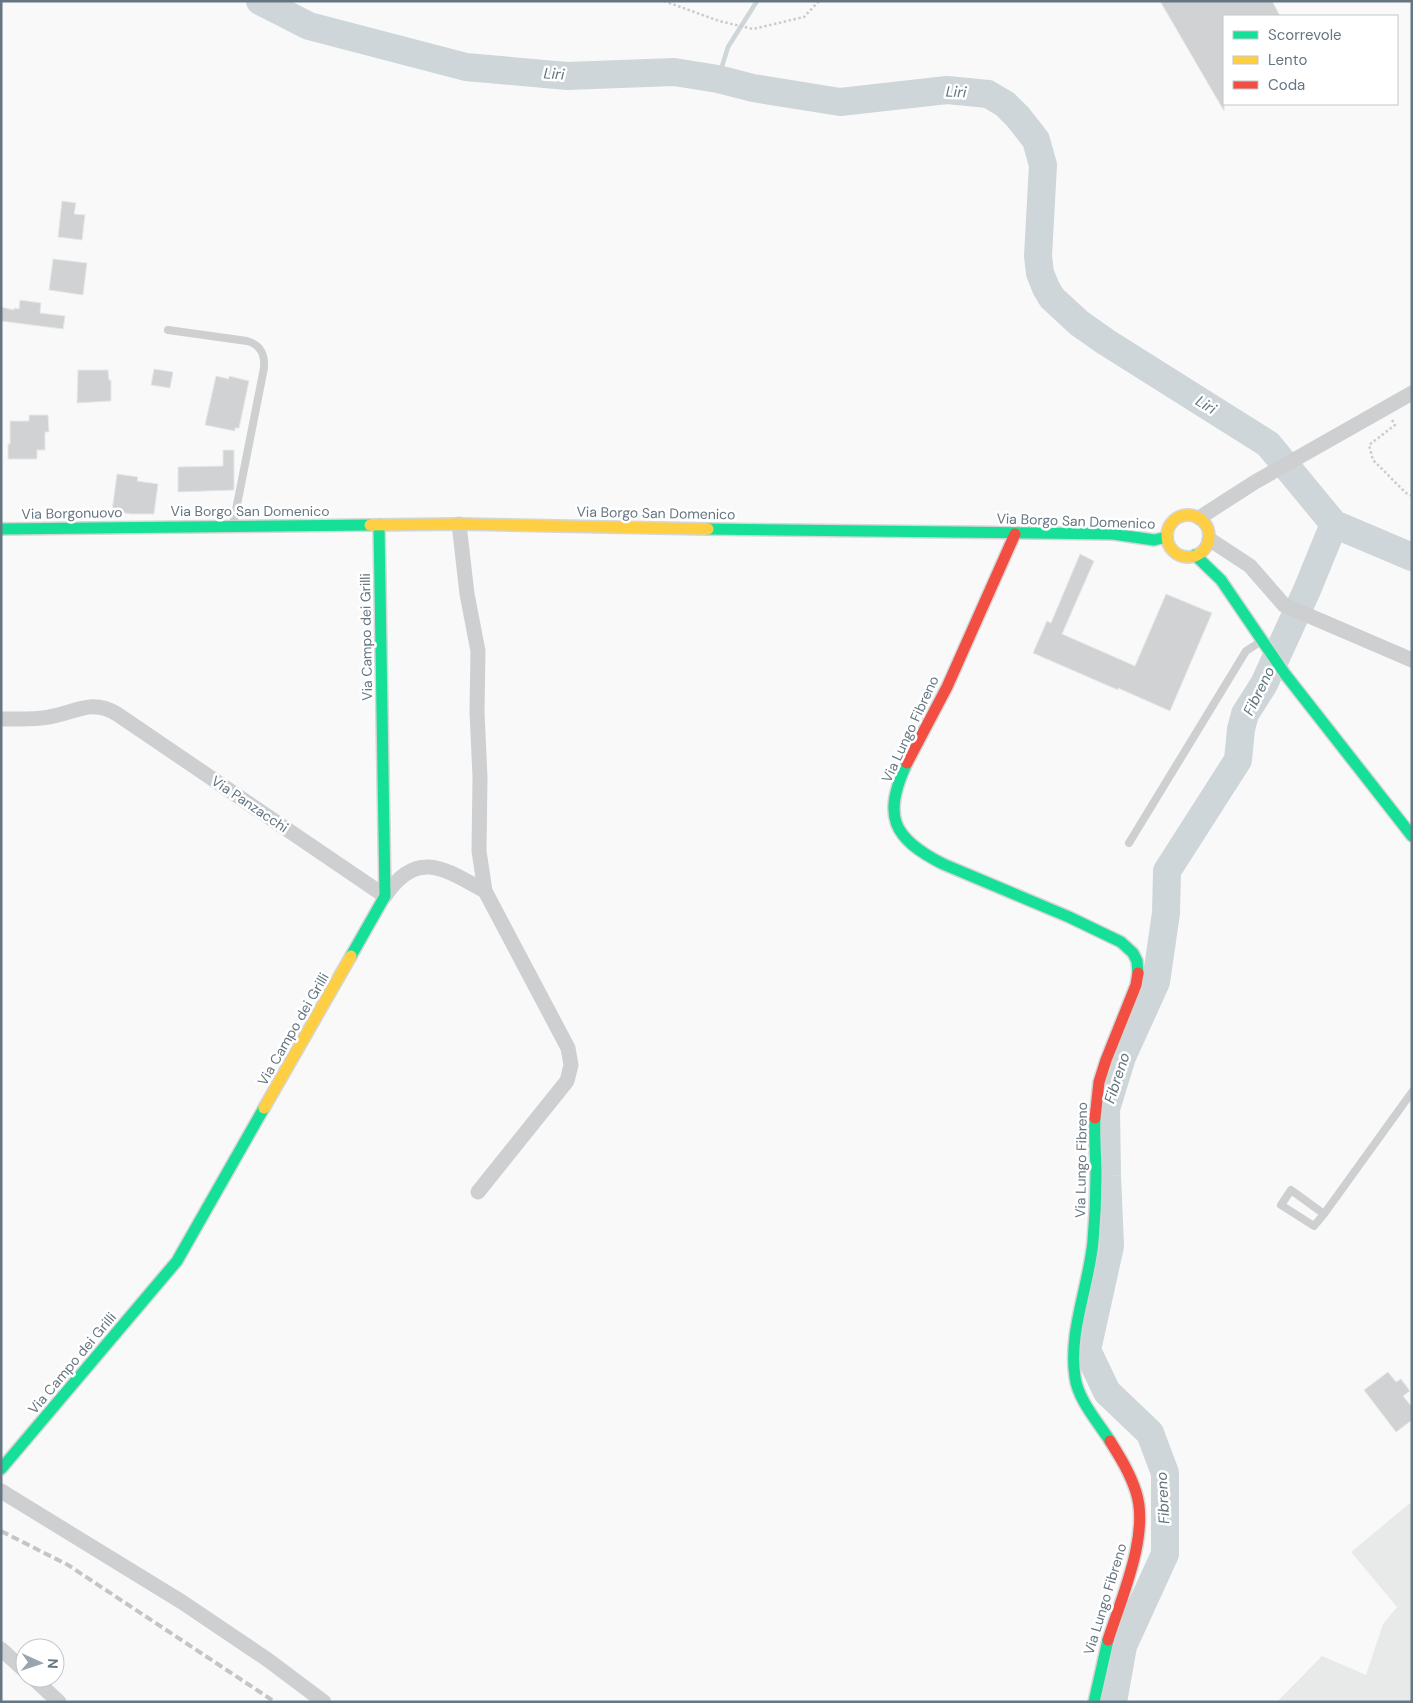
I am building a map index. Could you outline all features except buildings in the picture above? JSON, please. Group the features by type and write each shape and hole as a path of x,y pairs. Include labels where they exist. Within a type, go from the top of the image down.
{"street":[{"path":"1199,518 1255,482 1412,392"},
{"path":"1186,515 1199,518 1207,527 1209,539 1204,549 1189,557 1177,553 1172,549 1168,531 1175,520 1186,515"},
{"name":"Via Borgo San Domenico","path":"143,527 459,524 1113,534 1154,540 1168,537"},
{"path":"459,524 467,594 478,651 479,851 485,891 568,1048 572,1065 567,1080 478,1192"},
{"name":"Via Campo dei Grilli","path":"1,1469 148,1298 177,1261 385,896 379,525"},
{"name":"Via Borgonuovo","path":"1,529 143,527"},
{"name":"Via Lungo Fibreno","path":"1015,534 941,700 900,778 893,810 900,833 907,842 923,854 1065,915 1121,944 1134,954 1138,966 1138,980 1099,1082 1094,1124 1096,1192 1093,1242 1074,1353 1075,1378 1080,1394 1125,1465 1137,1493 1140,1513 1137,1549 1104,1656 1094,1702"},
{"path":"1209,539 1250,566 1284,605 1412,660"},
{"path":"1195,555 1221,580 1285,674 1412,836"},
{"name":"Via Panzacchi","path":"1,719 48,717 88,706 110,710 385,896"},
{"path":"385,896 400,877 409,871 425,868 437,868 446,871 485,891"},
{"path":"1,1492 182,1602 275,1665 324,1702"},
{"path":"1,1649 15,1661"},
{"path":"44,1688 59,1702"}],"lane":[{"path":"168,330 247,341 257,345 264,355 264,368 232,527"},
{"path":"1129,843 1246,651 1261,640"},
{"path":"1324,1214 1291,1190 1281,1205 1314,1226 1324,1214 1412,1092"}],"path":[{"path":"664,1 719,20 753,28 804,17 819,1"},
{"path":"1385,408 1395,425 1369,445 1373,460 1406,493 1412,496"}],"shaded area":[{"path":"1410,1503 1412,1505 1412,1702 1277,1702 1322,1656 1366,1675 1383,1624 1397,1607 1351,1552"}],"waterway":[{"name":"Liri","path":"260,1 309,26 466,67 567,76 674,72 718,79 753,88 840,102 947,90 988,94 1005,104 1036,140 1043,165 1038,256 1040,273 1052,298 1079,323 1106,342 1268,444 1334,524 1412,557"},
{"path":"718,79 728,47 757,1"},
{"name":"Fibreno","path":"1113,1702 1123,1646 1165,1554 1165,1473 1150,1433 1107,1392 1087,1350 1110,1246 1106,1109 1122,1057 1156,982 1166,913 1167,871 1238,760 1241,729 1245,714 1264,684 1307,590 1334,524"}],"railway":[{"path":"1,1531 68,1565 275,1702"}],"traffic: fast":[{"path":"1,529 370,525"},
{"path":"351,956 385,896 379,525"},
{"path":"708,529 1113,534 1154,540 1167,537"},
{"path":"1195,555 1221,580 1285,674 1412,836"},
{"path":"907,763 899,781 894,811 896,824 912,845 943,864 1069,917 1121,942 1133,953 1137,961 1138,973"},
{"path":"1,1469 177,1261 264,1108"},
{"path":"1095,1118 1096,1184 1093,1241 1074,1343 1074,1360 1075,1377 1080,1394 1110,1441"},
{"path":"1094,1702 1108,1640"}],"traffic: slow":[{"path":"1188,515 1203,521 1209,536 1203,551 1188,557 1173,551 1167,536 1173,521 1188,515"},
{"path":"370,525 459,524 708,529"},
{"path":"264,1108 351,956"}],"traffic: jam":[{"path":"907,763 947,687 1015,534"},
{"path":"1095,1118 1099,1082 1136,985 1138,973"},
{"path":"1108,1640 1132,1566 1139,1527 1139,1509 1134,1485 1110,1441"}]}
